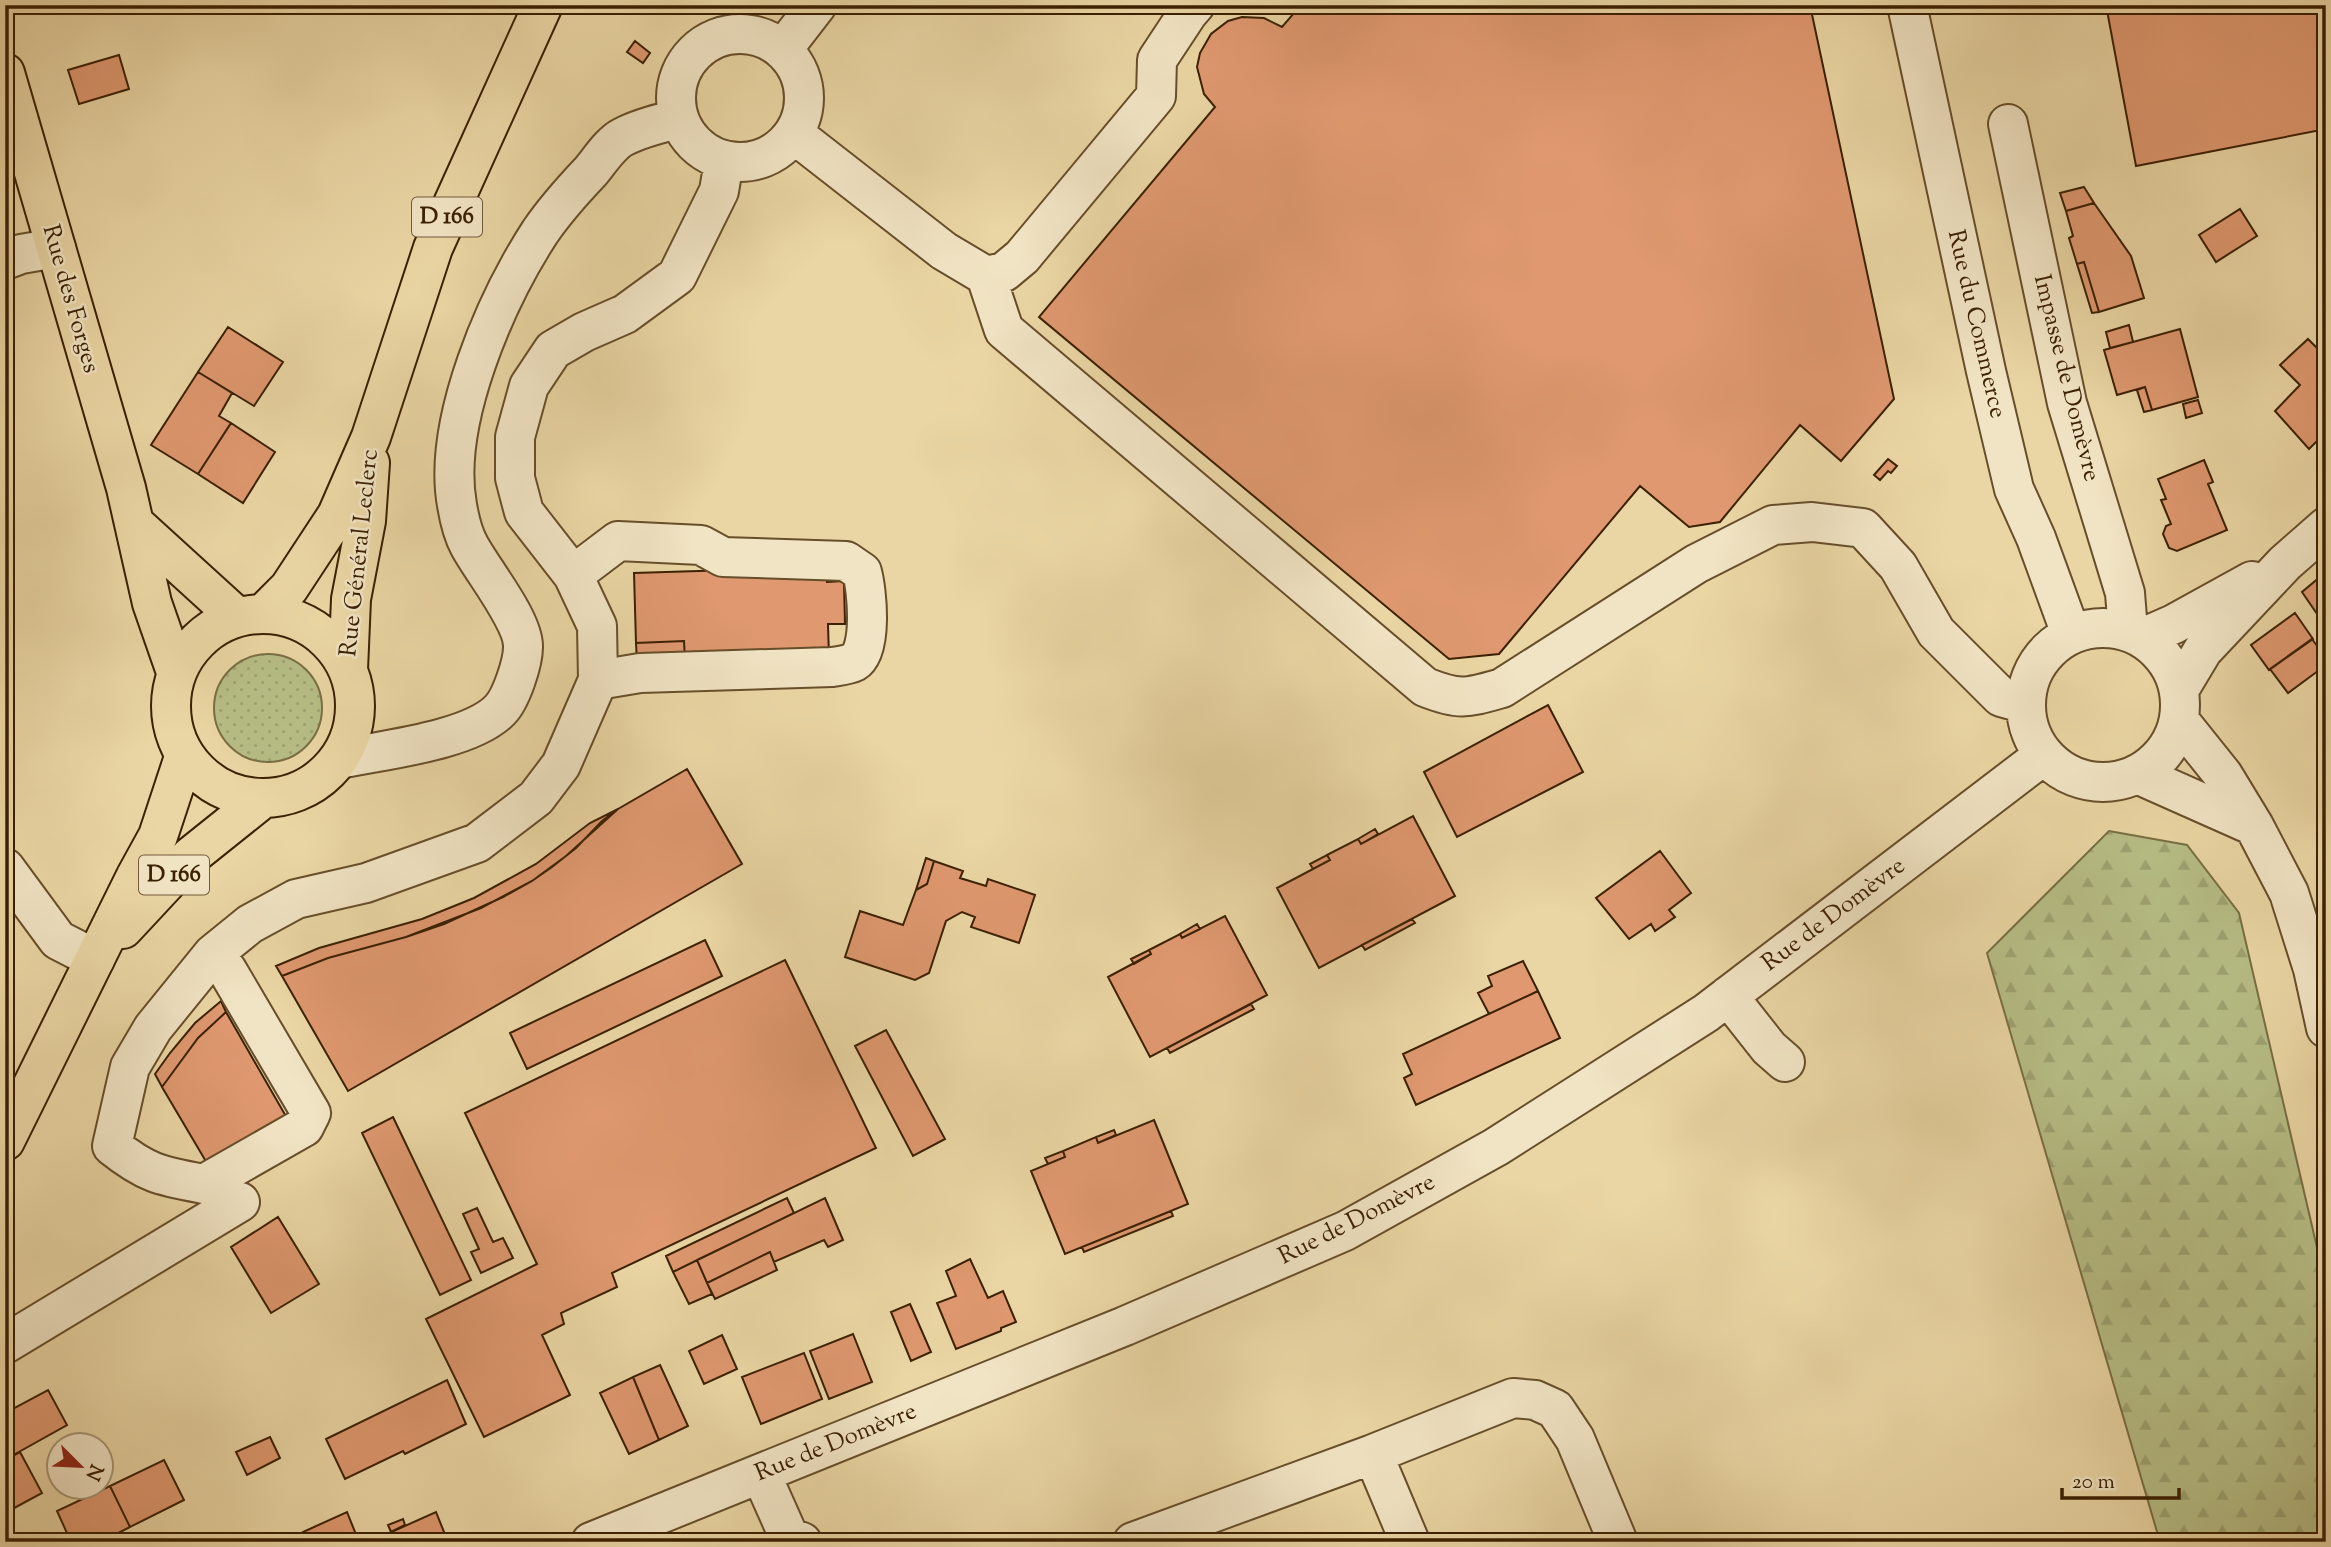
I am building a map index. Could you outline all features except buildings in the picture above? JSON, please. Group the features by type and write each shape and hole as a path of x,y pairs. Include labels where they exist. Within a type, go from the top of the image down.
{"main road":[{"name":"Rue Général Leclerc","path":"250,615 289,588 337,515 371,436 433,248 543,5"},
{"name":"Rue des Forges","path":"5,73 136,525 152,603 176,672"},
{"name":"Rue Général Leclerc","path":"348,670 351,599 366,521 371,436"},
{"path":"136,525 250,615"},
{"path":"250,615 285,616 314,629 337,651 348,670 355,700 352,731 340,759 318,781 291,795 261,800 231,794 204,779 184,757 173,730 170,701 176,672 192,646 212,629 250,615"},
{"name":"D 166","path":"5,1141 159,836 184,757"},
{"name":"D 166","path":"95,959 191,856 261,800"}],"street":[{"path":"783,49 817,5"},
{"path":"986,276 1004,272 1022,257 1156,96 1157,60 1195,5"},
{"name":"Rue du Commerce","path":"1907,5 2014,489 2036,538 2071,634"},
{"path":"745,33 765,38 783,49 797,67 805,89 803,113 794,134 775,152 751,162 724,161 704,152 688,138 678,118 675,97 679,76 690,57 705,43 724,35 745,33"},
{"path":"340,759 437,739 476,726 500,710 512,690 524,645 514,617 468,543 457,504 454,462 463,408 478,358 499,309 541,230 621,137 678,118"},
{"name":"Impasse de Domèvre","path":"2008,124 2067,403 2126,593 2135,634"},
{"path":"794,134 944,251 986,276 1004,330 1425,687 1451,697 1471,697 1502,688 1696,564 1773,524 1812,522 1863,528 1898,566 1936,632 2001,697 2026,705"},
{"path":"213,954 227,970 311,1113 304,1127 204,1184 162,1176 137,1166 112,1146 130,1067 153,1028 213,954 250,924 296,899 366,883 477,843 536,798 561,765 598,680 597,626 573,575 524,512 515,478 515,437 529,386 553,349 625,314 677,276 719,191 724,161"},
{"path":"5,260 21,254 56,248"},
{"path":"2326,527 2285,563 2203,650 2179,705 2171,742 2156,761 2137,774 2113,781 2087,781 2063,772 2044,755 2034,740 2026,705 2029,683 2038,663 2052,646 2071,634 2089,628 2109,627 2135,634 2160,652 2172,669 2179,705 2254,826 2289,893 2313,969 2326,1028"},
{"path":"573,575 618,541 701,545 723,556 846,561 862,572 864,580 866,635 863,651 855,662 832,667 640,673 598,680"},
{"path":"2135,634 2174,624 2285,563"},
{"name":"Rue de Domèvre","path":"592,1542 1125,1326 1345,1231 1496,1147 1644,1054 1728,996 2044,755"},
{"path":"2137,774 2254,826"},
{"path":"5,868 58,940 95,959"},
{"path":"1728,996 1769,1048 1785,1062"},
{"path":"5,1344 240,1202"},
{"path":"1133,1542 1373,1454 1513,1398 1535,1400 1555,1409 1575,1439 1618,1542"},
{"path":"1373,1454 1410,1542"},
{"path":"761,1474 789,1537 802,1542"}],"green space":[{"path":"268,654 289,658 306,670 318,687 322,708 318,729 306,746 289,758 268,762 247,758 230,746 218,729 214,708 218,687 230,670 247,658"},
{"path":"2109,831 2187,845 2239,913 2326,1286 2326,1542 2160,1542 1987,953"}]}
